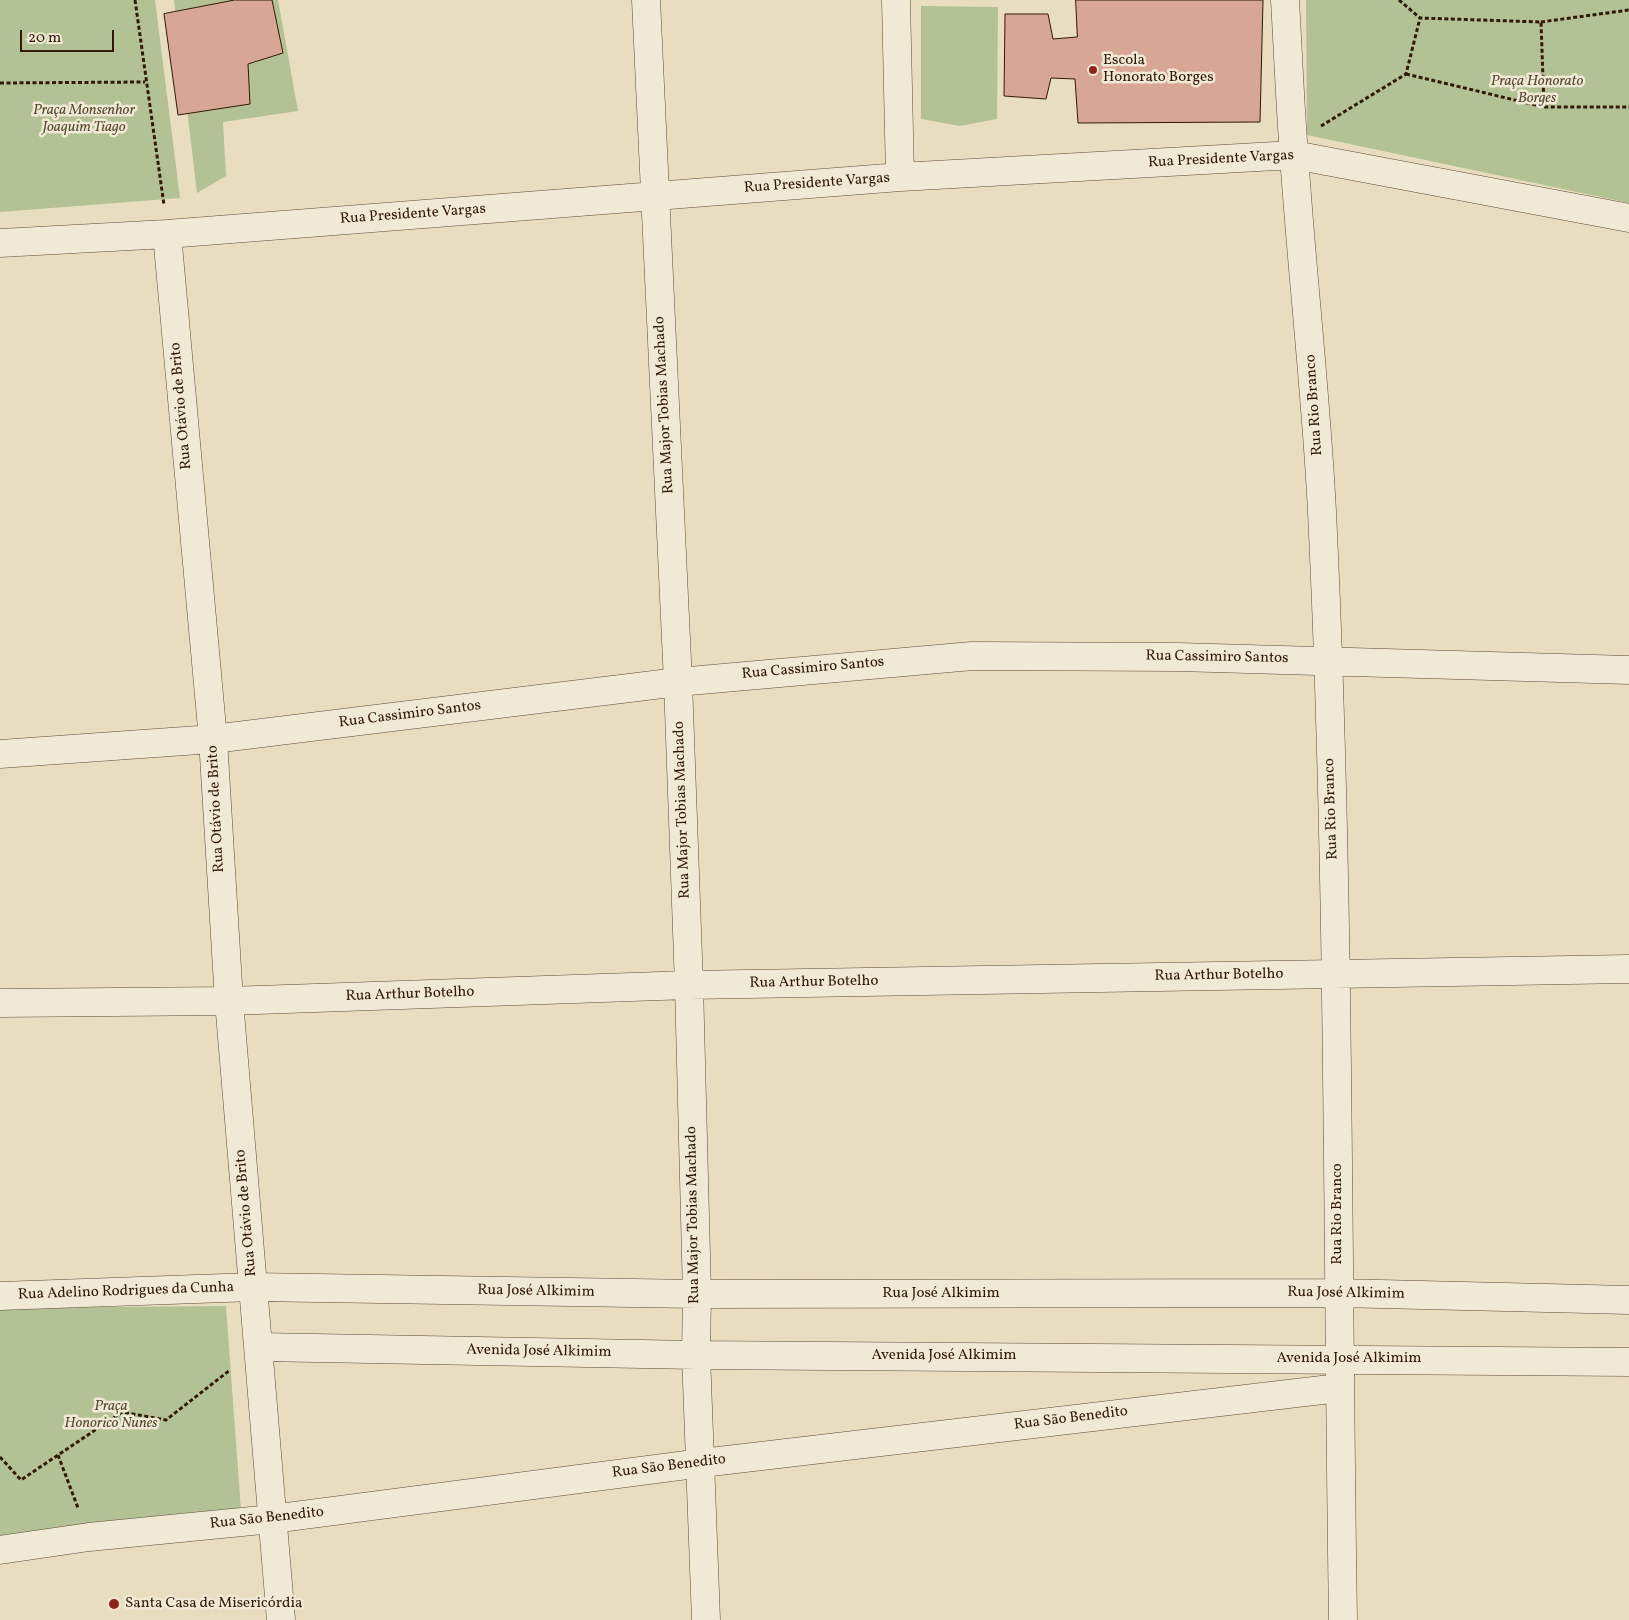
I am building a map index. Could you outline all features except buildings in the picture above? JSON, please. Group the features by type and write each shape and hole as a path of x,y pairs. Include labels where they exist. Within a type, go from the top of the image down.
{"street":[{"name":"Rua Major Tobias Machado","path":"646,0 678,682 689,985 697,1294 696,1355 702,1463 706,1620"},
{"path":"896,0 900,177"},
{"name":"Rua Rio Branco","path":"1285,0 1294,155 1308,304 1322,508 1328,661 1337,973 1339,1388 1343,1620"},
{"name":"Rua Presidente Vargas","path":"0,243 166,234 900,177 1294,155 1629,218"},
{"name":"Rua Otávio de Brito","path":"166,234 213,739 229,1001 253,1287 260,1347 281,1620"},
{"name":"Rua Cassimiro Santos","path":"0,754 213,739 678,682 972,656 1178,656 1629,670"},
{"name":"Rua Arthur Botelho","path":"0,1003 229,1001 689,985 1629,969"},
{"name":"Rua José Alkimim","path":"253,1287 697,1294 1339,1293 1629,1300"},
{"name":"Rua Adelino Rodrigues da Cunha","path":"0,1296 253,1287"},
{"name":"Avenida José Alkimim","path":"260,1347 696,1355 1339,1358 1629,1362"},
{"name":"Rua São Benedito","path":"0,1550 89,1537 272,1519 702,1463 1339,1388"}],"path":[{"path":"135,0 145,82 163,185 166,234"},
{"path":"1399,0 1420,18 1541,22 1629,10"},
{"path":"1294,155 1307,135 1406,74 1420,18"},
{"path":"1541,22 1544,107"},
{"path":"1406,74 1544,107 1629,107"},
{"path":"0,83 145,82"},
{"path":"0,1457 21,1480 122,1412 166,1420 260,1347"},
{"path":"58,1455 89,1537"}],"green space":[{"name":"Praça Monsenhor Joaquim Tiago","path":"0,0 155,0 180,198 0,212"},
{"path":"174,0 278,0 298,111 223,122 226,176 197,193"},
{"name":"Praça Honorato Borges","path":"1306,0 1629,0 1629,203 1307,135"},
{"path":"921,6 998,7 997,119 960,126 921,119"},
{"name":"Praça Honorico Nunes","path":"226,1306 241,1511 0,1537 0,1308"}],"place":[{"name":"Escola Honorato Borges","path":"1093,70"},
{"name":"Santa Casa de Misericórdia","path":"114,1604"}]}
